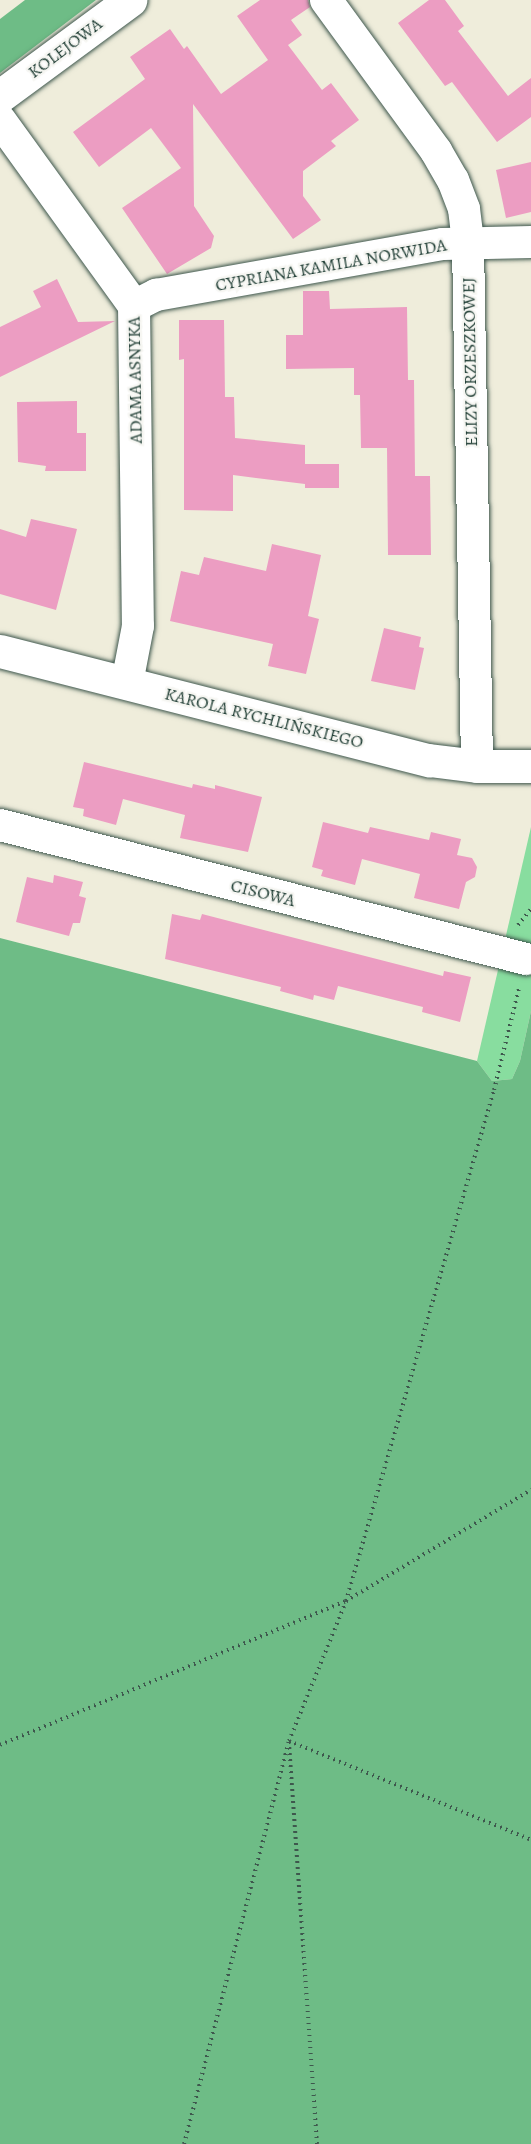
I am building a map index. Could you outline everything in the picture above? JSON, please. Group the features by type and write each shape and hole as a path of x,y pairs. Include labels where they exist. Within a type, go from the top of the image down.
{"street":[{"name":"KOLEJOWA","path":"0,96 130,0"},
{"name":"ELIZY ORZESZKOWEJ","path":"326,0 453,180 464,209 468,243 477,766"},
{"name":"ADAMA ASNYKA","path":"0,120 134,306 138,626 127,683"},
{"name":"CYPRIANA KAMILA NORWIDA","path":"134,306 156,295 443,244 531,242"},
{"name":"KAROLA RYCHLIŃSKIEGO","path":"0,651 429,759 477,766 531,766"},
{"name":"CISOWA","path":"0,825 526,959"}],"path":[{"path":"184,2144 289,1741 346,1601 494,1090 526,959"},
{"path":"0,1745 346,1601 531,1490"},
{"path":"289,1741 531,1840"},
{"path":"289,1741 317,2144"}],"green space":[{"path":"25,0 96,0 0,73 0,19"},
{"path":"531,827 531,1011 520,1061 512,1079 492,1081 477,1061"},
{"path":"0,938 477,1061 492,1081 512,1079 520,1061 531,1011 531,2144 0,2144"}],"building":[{"path":"260,0 308,0 310,7 291,20 302,35 288,45 322,90 331,83 359,120 331,141 336,146 303,171 303,196 321,220 293,239 193,104 194,206 214,236 211,248 167,274 122,208 181,168 151,128 99,167 73,132 145,79 130,57 170,29 184,49 187,46 221,94 268,60 237,16"},
{"path":"429,0 445,0 464,26 458,31 508,96 531,78 531,117 497,142 452,82 445,86 398,23"},
{"path":"531,162 531,212 506,218 496,170"},
{"path":"57,279 78,322 115,321 0,377 0,327 41,307 33,291"},
{"path":"303,291 329,291 330,309 407,307 408,380 414,380 415,476 430,476 431,555 388,555 387,448 361,448 360,395 354,395 354,368 286,369 286,335 303,335"},
{"path":"179,320 224,320 225,397 234,397 235,438 305,445 305,484 233,475 233,511 184,510 184,359 179,360"},
{"path":"77,401 77,433 86,433 86,471 45,471 46,466 18,462 17,402"},
{"path":"305,464 339,464 339,488 305,488"},
{"path":"31,519 77,529 56,610 0,594 0,529 26,537"},
{"path":"272,544 321,555 308,616 319,619 306,674 268,666 273,644 170,621 181,571 199,575 204,557 266,571"},
{"path":"384,628 421,637 419,647 424,648 415,690 371,681"},
{"path":"84,762 192,788 193,784 215,789 215,785 262,797 248,852 180,838 185,815 123,799 116,825 83,816 84,809 73,807"},
{"path":"323,822 368,833 370,827 429,840 431,832 461,839 457,855 472,858 477,867 475,877 466,882 459,909 414,898 420,874 362,859 355,885 321,876 323,870 312,867"},
{"path":"54,875 83,882 79,896 86,898 80,923 73,923 69,936 16,922 27,877 53,883"},
{"path":"172,914 200,920 202,914 443,976 444,971 471,977 460,1022 422,1012 423,1007 338,986 334,1000 314,995 313,1000 280,991 281,987 165,959"}]}
